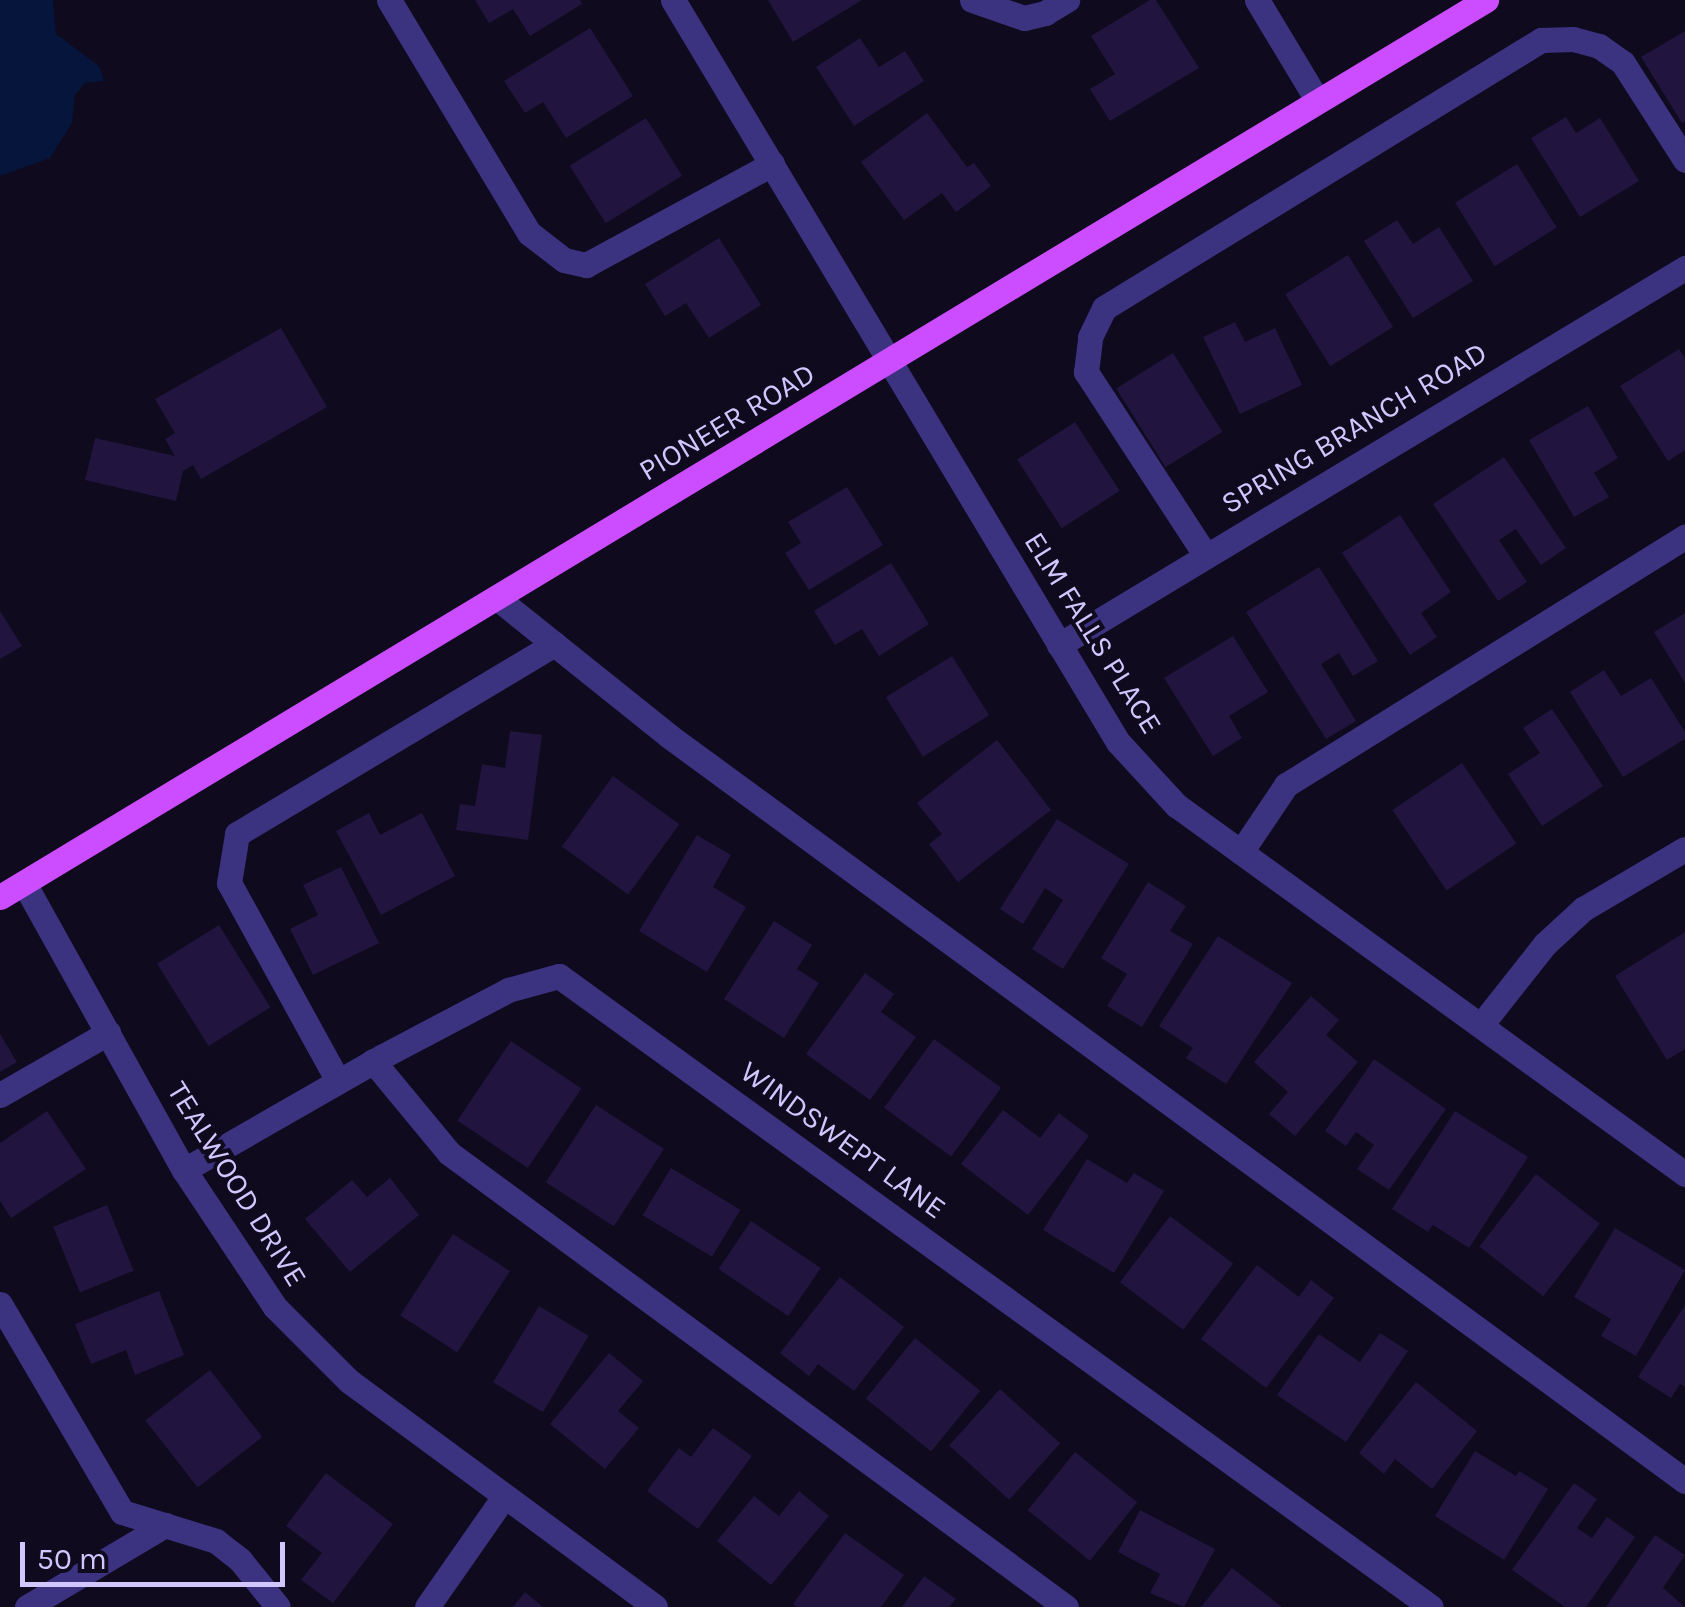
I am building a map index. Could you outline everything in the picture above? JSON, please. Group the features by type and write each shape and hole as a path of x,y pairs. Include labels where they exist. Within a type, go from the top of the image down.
{"main road":[{"name":"PIONEER ROAD","path":"0,897 1486,0"}],"street":[{"path":"389,0 529,234 564,260 586,266 772,164"},
{"name":"ELM FALLS PLACE","path":"673,0 1118,742 1176,805 1685,1174"},
{"path":"972,0 1024,18 1045,13 1067,0"},
{"path":"1257,0 1317,100"},
{"path":"1206,556 1086,372 1090,337 1104,308 1540,40 1573,38 1599,46 1623,63 1685,160"},
{"name":"SPRING BRANCH ROAD","path":"1058,645 1685,268"},
{"path":"1240,852 1286,785 1685,536"},
{"path":"497,598 701,760 1685,1480"},
{"path":"338,1081 230,883 237,834 554,644"},
{"path":"1481,1025 1545,944 1584,909 1685,849"},
{"name":"TEALWOOD DRIVE","path":"24,882 184,1170 275,1308 350,1381 655,1607"},
{"name":"WINDSWEPT LANE","path":"184,1170 373,1061 508,990 558,976 1430,1607"},
{"path":"0,1095 108,1033"},
{"path":"373,1061 449,1152 1066,1607"},
{"path":"0,1304 122,1512 216,1541 240,1560 278,1607"},
{"path":"427,1607 503,1498"},
{"path":"27,1607 165,1525"}],"water":[{"path":"0,0 53,0 56,34 99,66 104,81 85,83 75,95 72,123 50,158 0,176"}],"building":[{"path":"475,0 580,0 582,4 530,36 513,9 489,23"},
{"path":"768,0 862,0 793,42"},
{"path":"1156,0 1199,68 1110,121 1090,89 1115,74 1091,36"},
{"path":"590,28 633,96 566,138 543,102 525,113 504,81"},
{"path":"1685,31 1685,121 1682,123 1641,57"},
{"path":"860,38 879,67 905,51 924,81 854,126 816,67"},
{"path":"927,113 967,167 974,163 991,186 956,212 942,193 904,220 861,162"},
{"path":"1566,117 1576,133 1600,118 1639,181 1580,217 1531,138"},
{"path":"646,118 682,176 606,223 570,166"},
{"path":"1517,164 1557,228 1495,266 1455,203"},
{"path":"1397,220 1413,244 1439,227 1473,281 1413,318 1364,241"},
{"path":"719,238 761,305 709,338 686,303 665,316 645,284"},
{"path":"1348,255 1393,327 1330,366 1285,294"},
{"path":"1235,322 1245,342 1275,328 1302,385 1240,414 1203,337"},
{"path":"281,328 327,407 201,479 193,465 183,471 176,501 85,480 95,438 175,456 165,439 175,433 155,399"},
{"path":"1679,349 1685,359 1685,450 1668,461 1620,386"},
{"path":"1173,353 1222,432 1165,467 1116,389"},
{"path":"1588,406 1618,458 1594,473 1609,497 1574,517 1529,440"},
{"path":"1075,422 1120,491 1062,528 1017,460"},
{"path":"1504,457 1566,548 1541,565 1516,529 1499,540 1527,582 1498,601 1433,504"},
{"path":"847,487 883,545 809,590 785,553 801,543 788,522"},
{"path":"1400,515 1451,592 1421,613 1437,637 1410,655 1342,553"},
{"path":"891,563 929,624 879,656 862,629 835,645 814,611"},
{"path":"1319,567 1378,661 1353,676 1339,653 1321,664 1356,721 1326,739 1246,612"},
{"path":"0,611 22,646 0,659"},
{"path":"1685,613 1685,683 1654,632"},
{"path":"1233,636 1268,692 1229,716 1242,738 1213,756 1164,678"},
{"path":"952,656 989,715 923,757 886,697"},
{"path":"1604,670 1621,696 1651,678 1685,732 1685,739 1623,777 1570,692"},
{"path":"1552,709 1603,786 1542,826 1508,774 1540,753 1523,728"},
{"path":"510,731 542,735 528,840 456,830 460,804 475,806 482,764 505,768"},
{"path":"997,740 1051,810 958,882 929,844 942,834 917,803"},
{"path":"1462,763 1516,843 1447,890 1392,810"},
{"path":"613,776 679,824 628,895 562,846"},
{"path":"369,813 380,835 422,813 455,876 381,915 336,831"},
{"path":"1057,819 1129,864 1063,969 1032,949 1063,900 1045,888 1023,924 1000,909"},
{"path":"697,835 731,855 713,887 746,907 707,972 639,931"},
{"path":"341,867 379,943 313,975 290,929 318,915 303,885"},
{"path":"1148,882 1186,906 1170,931 1193,944 1142,1027 1107,1006 1127,974 1101,958"},
{"path":"774,921 812,945 797,969 819,983 784,1038 724,999"},
{"path":"219,925 270,1007 208,1046 157,964"},
{"path":"1685,932 1685,1049 1667,1060 1615,976"},
{"path":"1218,936 1292,983 1226,1084 1186,1058 1193,1048 1159,1026"},
{"path":"865,973 894,994 881,1012 916,1037 870,1100 806,1054"},
{"path":"1311,996 1339,1020 1326,1035 1358,1062 1295,1136 1269,1114 1288,1092 1254,1062"},
{"path":"0,1034 17,1062 0,1072"},
{"path":"934,1039 1001,1088 951,1157 884,1108"},
{"path":"511,1041 581,1089 528,1168 457,1121"},
{"path":"1374,1059 1446,1109 1389,1190 1357,1169 1374,1145 1356,1132 1346,1146 1325,1131"},
{"path":"596,1105 664,1149 614,1226 546,1182"},
{"path":"1003,1110 1040,1138 1059,1113 1089,1136 1028,1215 961,1164"},
{"path":"47,1111 86,1169 11,1218 0,1201 0,1143"},
{"path":"1455,1111 1528,1157 1469,1248 1433,1225 1428,1232 1392,1209"},
{"path":"1087,1159 1127,1183 1134,1173 1164,1191 1114,1273 1043,1230"},
{"path":"671,1168 740,1210 712,1257 643,1215"},
{"path":"1536,1174 1600,1224 1543,1296 1479,1246"},
{"path":"390,1178 419,1215 350,1272 305,1219 352,1180 367,1197"},
{"path":"107,1205 134,1271 80,1293 53,1227"},
{"path":"1170,1216 1233,1264 1183,1330 1120,1282"},
{"path":"751,1221 821,1268 788,1316 719,1269"},
{"path":"1615,1228 1685,1270 1636,1356 1601,1336 1611,1319 1574,1297"},
{"path":"453,1234 510,1271 457,1352 400,1315"},
{"path":"1257,1265 1299,1297 1311,1280 1334,1298 1266,1388 1201,1339"},
{"path":"840,1277 904,1327 854,1391 818,1364 809,1376 780,1353"},
{"path":"159,1291 184,1355 135,1375 126,1350 91,1364 75,1324"},
{"path":"1685,1305 1685,1387 1680,1384 1671,1398 1638,1377"},
{"path":"539,1306 589,1336 543,1412 493,1382"},
{"path":"1380,1333 1408,1351 1346,1442 1277,1395 1319,1334 1360,1362"},
{"path":"915,1338 980,1391 931,1451 866,1399"},
{"path":"609,1353 643,1381 618,1411 639,1428 605,1469 550,1424"},
{"path":"210,1370 262,1437 198,1487 145,1420"},
{"path":"1416,1382 1477,1431 1432,1489 1395,1459 1384,1474 1359,1453"},
{"path":"1000,1389 1060,1443 1009,1500 949,1445"},
{"path":"713,1428 752,1456 698,1529 647,1491 679,1448 691,1457"},
{"path":"1475,1451 1516,1476 1519,1471 1548,1489 1504,1560 1435,1516"},
{"path":"1075,1452 1137,1502 1090,1561 1028,1510"},
{"path":"326,1473 393,1524 333,1603 301,1580 322,1553 286,1526"},
{"path":"1574,1483 1597,1499 1577,1528 1592,1538 1607,1517 1635,1537 1586,1607 1565,1607 1512,1570"},
{"path":"799,1491 829,1516 771,1585 717,1541 754,1496 779,1516"},
{"path":"1140,1510 1215,1549 1184,1607 1150,1593 1160,1574 1118,1552"},
{"path":"845,1533 904,1575 881,1607 797,1607 793,1604"},
{"path":"1655,1535 1685,1555 1663,1588 1685,1607 1606,1607"},
{"path":"1232,1568 1282,1607 1201,1607"},
{"path":"924,1576 956,1599 949,1607 902,1607"},
{"path":"525,1592 543,1607 513,1607"}]}
